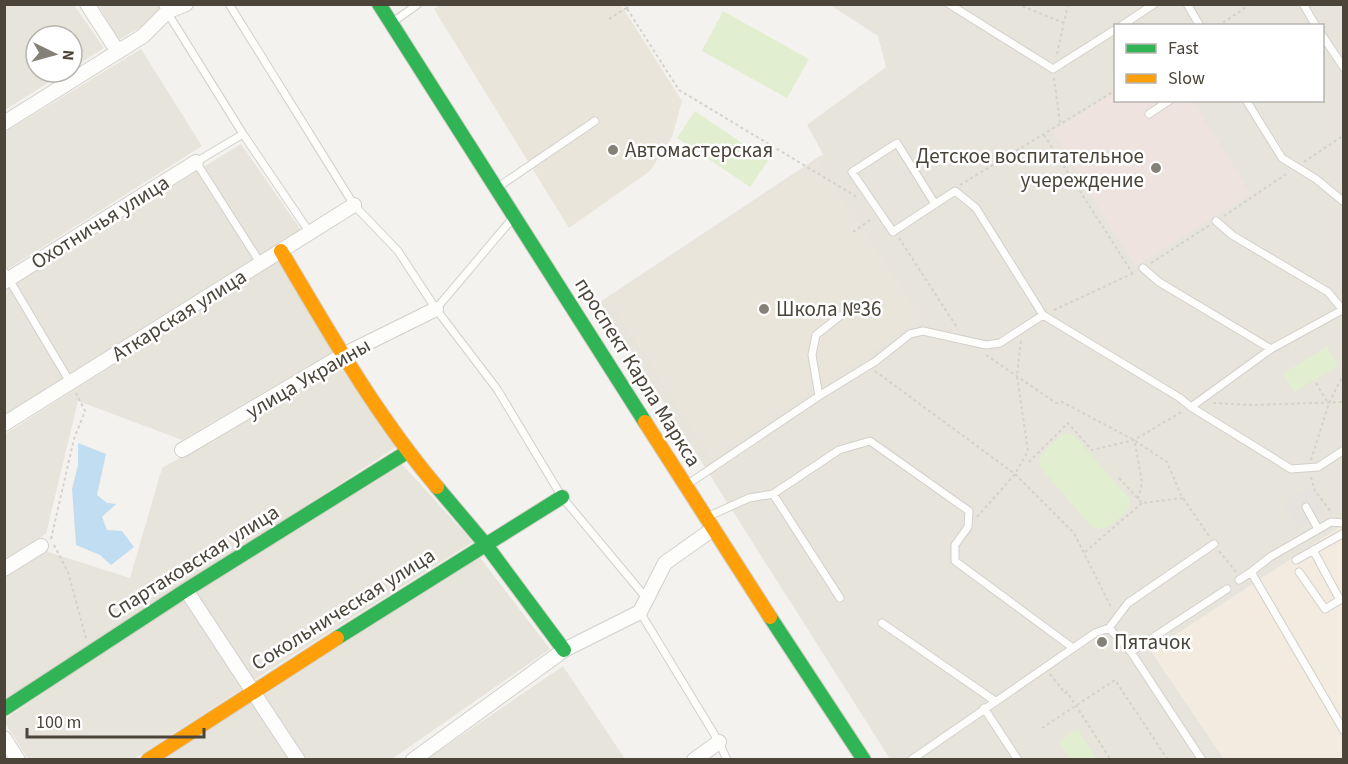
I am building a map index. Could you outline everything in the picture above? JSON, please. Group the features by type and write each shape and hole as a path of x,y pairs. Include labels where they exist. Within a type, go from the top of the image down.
{"street":[{"path":"87,4 118,52"},
{"path":"4,123 143,36 165,8 186,4"},
{"name":"проспект Карла Маркса","path":"379,4 685,486 864,759"},
{"name":"Охотничья улица","path":"6,277 196,162"},
{"name":"Аткарская улица","path":"4,424 354,205"},
{"path":"281,251 343,355 407,452 486,545 564,650"},
{"name":"улица Украины","path":"182,450 343,355 436,309"},
{"name":"Спартаковская улица","path":"4,709 186,590 407,452"},
{"name":"Сокольническая улица","path":"148,759 252,691 562,497"},
{"path":"413,759 564,650 640,612 665,563 709,523"},
{"path":"4,569 41,546"},
{"path":"186,590 298,759"},
{"path":"4,738 18,759"},
{"path":"694,759 719,742"}],"lane":[{"path":"229,4 354,205 398,251 436,309 496,389 562,497 647,600"},
{"path":"391,23 418,4"},
{"path":"949,4 1053,69 1114,30"},
{"path":"1124,24 1154,4"},
{"path":"1187,4 1199,24"},
{"path":"1303,4 1315,24"},
{"path":"165,8 243,134 310,232"},
{"path":"1324,37 1344,68"},
{"path":"1149,114 1167,102"},
{"path":"1247,102 1282,158 1316,179 1344,202"},
{"path":"496,189 596,121"},
{"path":"243,134 196,162 261,264"},
{"path":"935,204 897,143 852,172 893,232 955,191 976,208 1043,315 1291,469 1318,467 1344,450"},
{"path":"436,309 514,217"},
{"path":"1190,407 1271,349 1343,309 1328,292 1232,235 1216,221"},
{"path":"1143,268 1159,282 1271,349"},
{"path":"6,277 71,382"},
{"path":"685,486 867,366 910,334 923,331 986,345 1000,343 1043,315"},
{"path":"819,396 812,355 816,335 840,316"},
{"path":"709,523 749,498 773,494 839,450 870,441 969,510 968,528 955,545 955,561 1073,648"},
{"path":"773,494 840,598"},
{"path":"1306,507 1318,529"},
{"path":"1239,580 1270,557 1318,529 1331,522 1341,522"},
{"path":"1296,560 1344,533"},
{"path":"911,759 1045,666 1095,633 1109,628 1128,603 1214,544"},
{"path":"1299,572 1325,609 1340,600 1313,550"},
{"path":"1251,572 1344,731"},
{"path":"1131,652 1227,589"},
{"path":"640,612 727,759"},
{"path":"882,623 995,701"},
{"path":"1109,628 1131,652 1202,759"},
{"path":"984,708 1018,759"}],"path":[{"path":"624,4 679,90 857,197"},
{"path":"609,19 632,4"},
{"path":"1017,4 1064,23"},
{"path":"1221,24 1251,4"},
{"path":"955,191 962,182 1114,91"},
{"path":"1044,134 1133,274"},
{"path":"1043,315 1133,274 1344,135"},
{"path":"853,232 880,213"},
{"path":"894,231 964,340"},
{"path":"968,528 1015,474 1028,451 1017,376 1022,328"},
{"path":"982,352 1056,403 1062,402 1134,441 1167,462 1183,497 1142,503 1084,553"},
{"path":"867,366 1015,474 1074,533 1117,618"},
{"path":"1341,522 1315,491 1308,468 1328,403 1344,373"},
{"path":"71,382 85,411 74,439 51,540 68,572 90,653"},
{"path":"1316,383 1328,403"},
{"path":"1198,402 1253,405 1344,402"},
{"path":"1029,462 1068,423 1092,450 1134,441 1190,407"},
{"path":"1134,441 1142,483 1138,499"},
{"path":"1119,478 1142,503"},
{"path":"1045,666 1065,693 1067,692 1111,759"},
{"path":"1042,728 1115,680 1168,759"}],"shaded area":[{"path":"5,4 74,5 104,48 84,60 84,24 24,24 24,84 46,84 5,110"},
{"path":"441,4 621,5 682,101 672,137 650,171 569,228 434,9"},
{"path":"98,5 177,5 119,40"},
{"path":"830,5 1343,5 1343,525 1151,651 1224,759 890,759 600,302 823,154 807,125 886,67 878,36"},
{"path":"141,49 202,146 5,271 5,132"},
{"path":"1114,93 1114,102 1194,102 1251,194 1135,266 1052,132"},
{"path":"241,144 301,230 5,417 5,289"},
{"name":"Школа №36","path":"817,161 921,318 711,457 608,299"},
{"path":"279,260 334,351 182,440 78,401 46,534 5,559 5,434"},
{"path":"340,366 396,447 5,702 5,576 45,551 130,578 162,468"},
{"path":"401,463 473,542 252,681 194,592"},
{"path":"1311,487 1326,514 1299,530 1283,503"},
{"path":"1343,525 1343,759 1224,759 1151,651"},
{"path":"478,555 550,649 392,759 307,759 264,695"},
{"path":"182,598 242,689 134,759 28,759 4,720"},
{"path":"563,666 625,759 427,759"},
{"path":"251,701 289,759 157,760"}],"green space":[{"path":"723,11 809,59 787,98 702,51"},
{"path":"695,111 768,161 750,187 677,138"},
{"path":"1327,347 1338,366 1294,392 1283,373"},
{"path":"1066,433 1077,439 1129,498 1129,508 1107,527 1102,529 1091,526 1040,467 1040,456 1061,435"},
{"path":"1078,729 1096,759 1070,759 1059,741"}],"water":[{"path":"78,443 106,454 97,495 107,503 116,504 102,517 107,530 122,531 134,547 111,565 100,555 76,545 72,489 78,465"}],"traffic: fast":[{"path":"379,4 645,422"},
{"path":"4,709 186,590 407,452"},
{"path":"437,487 486,545 564,650"},
{"path":"337,638 562,497"},
{"path":"770,617 864,760"}],"traffic: slow":[{"path":"281,251 373,402 437,487"},
{"path":"645,422 770,617"},
{"path":"148,760 337,638"}],"place":[{"name":"Автомастерская","path":"613,150"},
{"name":"Детское воспитательное учереждение","path":"1156,168"},
{"name":"Школа №36","path":"764,309"},
{"name":"Пятачок","path":"1102,642"}]}
